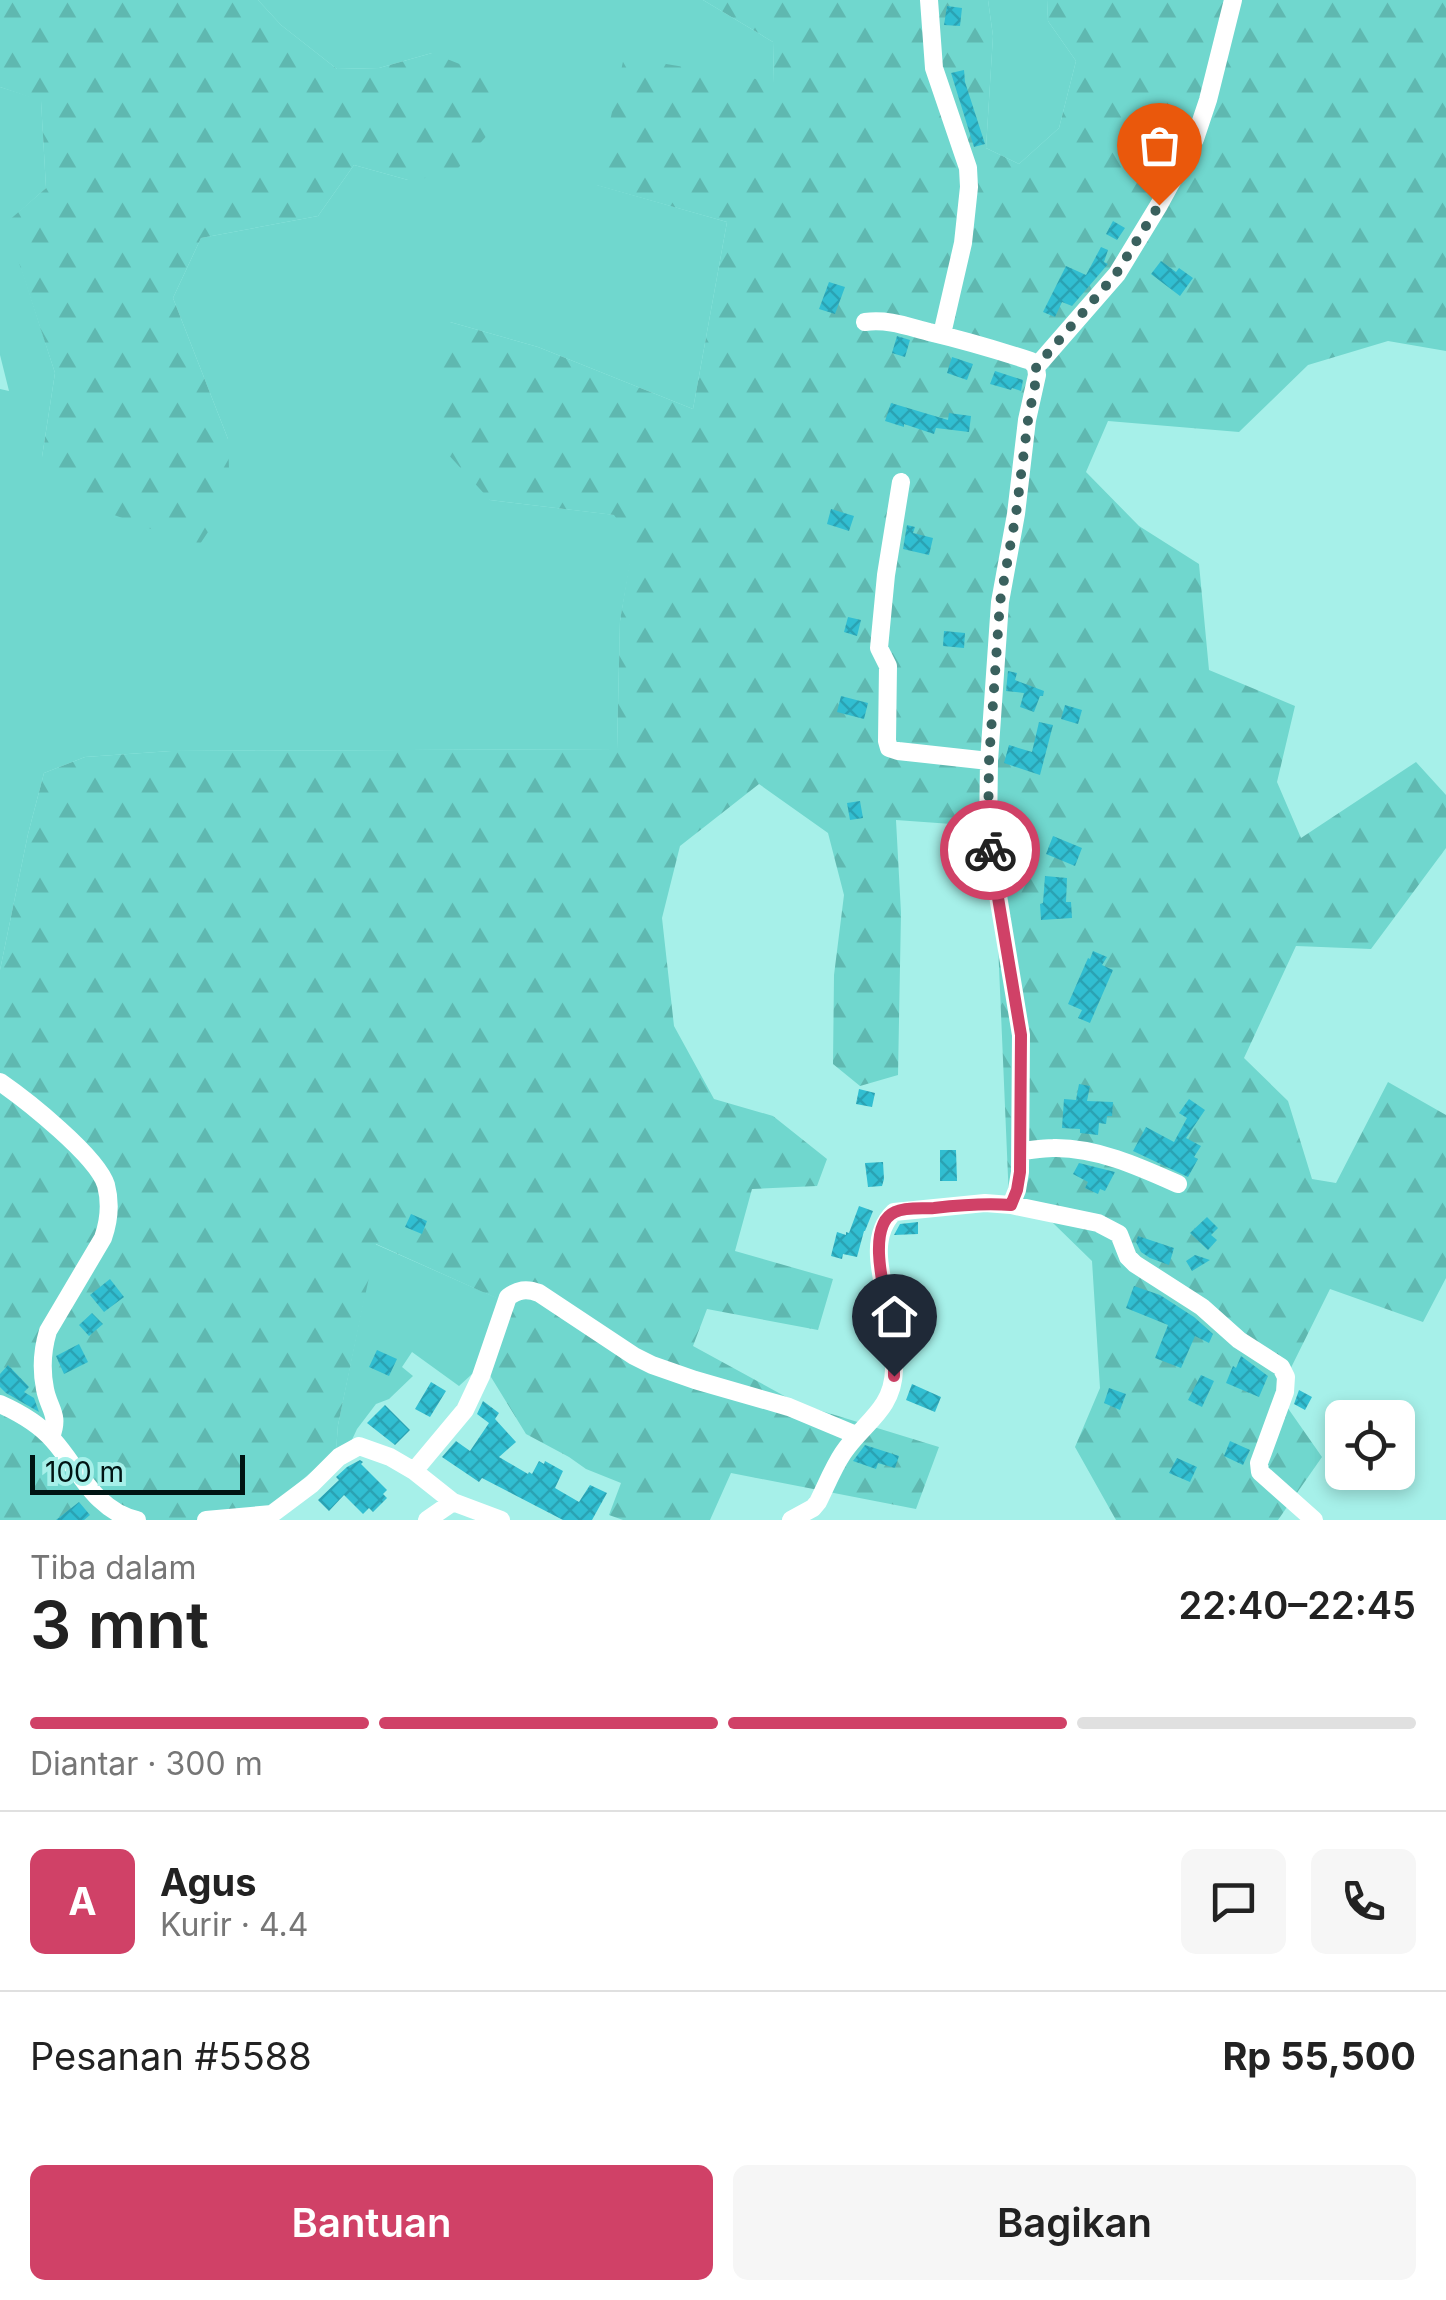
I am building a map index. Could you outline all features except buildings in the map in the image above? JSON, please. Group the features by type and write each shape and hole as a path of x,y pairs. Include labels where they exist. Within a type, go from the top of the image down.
{"street":[{"path":"929,0 934,68 968,168 963,244 942,334"},
{"path":"1036,367 1116,274 1196,139 1232,0"},
{"path":"865,322 900,323 942,334 1031,361 1036,367 1000,602 989,761 988,835 1021,1035 1021,1151 1017,1190 1011,1205"},
{"path":"901,482 879,648 888,666 887,741 890,748 898,751 989,761"},
{"path":"0,1082 48,1120 98,1168 109,1205 102,1238 48,1331 43,1348 46,1395 56,1418 51,1437"},
{"path":"1021,1151 1080,1150 1178,1184"},
{"path":"791,1520 818,1502 836,1463 856,1434 882,1412 894,1376 892,1334 879,1252 886,1221 894,1212 985,1203 1098,1223 1113,1230 1135,1264 1202,1307 1239,1340 1280,1367 1286,1377 1285,1392 1259,1463 1260,1472 1314,1520"},
{"path":"414,1471 465,1410 508,1297 526,1290 539,1293 652,1365 790,1407 856,1434"},
{"path":"0,1404 51,1437 106,1506 116,1514 137,1520"},
{"path":"206,1520 272,1514 340,1457 359,1446 414,1471 453,1502 501,1520"},
{"path":"427,1520 453,1502"}],"green space":[{"path":"0,0 258,0 281,25 337,69 379,68 432,53 492,77 490,132 452,175 408,180 354,165 318,216 201,238 173,298 228,439 230,499 198,547 96,508 42,457 55,373 6,223 46,188 41,101 0,87"},
{"path":"258,0 703,0 773,42 774,83 597,185 727,222 693,409 538,347 450,322 490,500 615,515 634,541 620,621 617,749 171,751 85,757 44,773 0,970 0,389 9,391 0,355 0,87 41,100 46,188 7,223 55,373 42,457 228,439 173,298 201,238 318,216 354,165 408,180 432,53 379,68 337,69 281,25"},
{"path":"703,0 988,0 993,36 986,148 1019,164 1059,128 1076,61 1048,21 1047,0 1446,0 1446,351 1388,341 1308,365 1239,432 1108,421 1086,472 1139,526 1199,564 1209,670 1295,706 1277,782 1301,838 1416,762 1446,795 1446,848 1371,949 1296,946 1244,1058 1288,1101 1312,1179 1336,1183 1388,1082 1446,1115 1446,1278 1423,1322 1330,1289 1278,1394 1322,1457 1278,1520 1116,1520 1075,1447 1100,1388 1092,1261 1053,1223 1009,1200 993,827 896,820 901,913 898,1075 860,1086 833,1064 834,975 844,895 828,833 759,784 680,846 662,918 674,1026 714,1099 773,1116 827,1159 817,1186 752,1189 735,1251 833,1279 818,1330 707,1309 693,1346 799,1404 939,1447 916,1509 731,1473 710,1520 623,1520 609,1515 621,1483 586,1469 526,1434 483,1364 505,1302 376,1244 336,1451 255,1520 0,1520 0,970 44,773 85,757 171,751 617,749 620,621 633,541 614,515 490,500 445,451 430,367 450,322 538,347 693,409 727,222 596,185 624,57 774,82 773,42"},
{"path":"988,0 1047,0 1048,21 1076,61 1059,128 1019,164 986,148 993,36"},
{"path":"375,1244 506,1302 483,1364 459,1386 412,1352 402,1367 413,1376 389,1399 376,1404 350,1444 336,1450 338,1425"}],"way so far":[{"path":"990,850 989,761 1000,602 1036,367 1116,274 1159,205"}],"route":[{"path":"894,1376 892,1334 879,1252 886,1221 894,1212 985,1203 1011,1205 1017,1190 1021,1035 990,850"}]}
